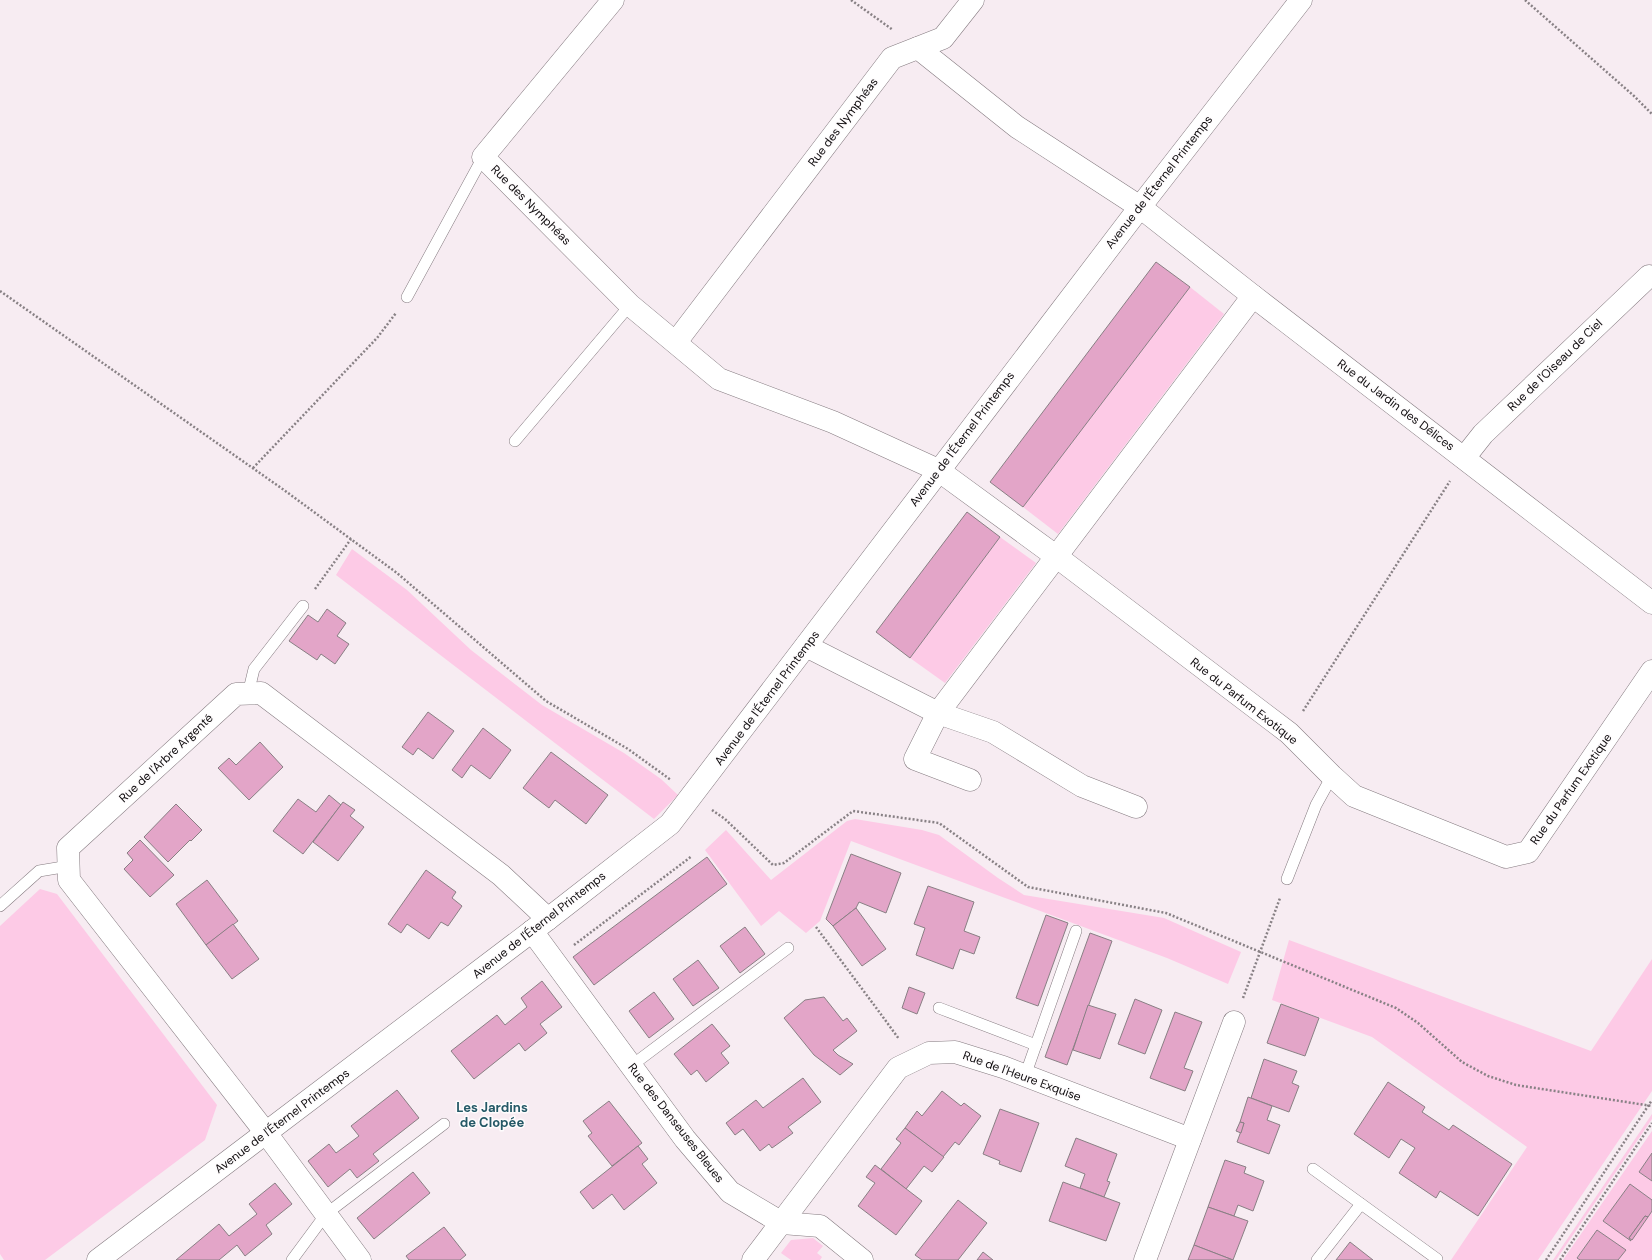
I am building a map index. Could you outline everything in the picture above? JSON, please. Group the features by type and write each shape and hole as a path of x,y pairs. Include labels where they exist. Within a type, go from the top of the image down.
{"street":[{"name":"Rue des Nymphéas","path":"613,0 483,157 630,305 719,379 832,422 938,470"},
{"name":"Rue des Nymphéas","path":"676,342 892,58 943,38 973,0"},
{"name":"Avenue de l'Éternel Printemps","path":"98,1260 540,925 670,824 938,470 1301,0"},
{"path":"918,48 1017,127 1140,207"},
{"name":"Rue du Jardin des Délices","path":"1140,207 1253,296 1652,603"},
{"name":"Rue de l'Oiseau de Ciel","path":"1464,458 1483,434 1649,276"},
{"path":"970,780 914,759 938,713 1253,296"},
{"name":"Rue du Parfum Exotique","path":"938,470 1057,557 1289,733 1354,796 1506,857 1528,852 1652,671"},
{"path":"806,646 938,713 993,732 1082,786 1136,807"},
{"name":"Rue de l'Arbre Argenté","path":"266,1133 69,880 68,848 236,694 261,693 501,875 540,925"},
{"name":"Rue des Danseuses Bleues","path":"540,925 553,960 685,1139 730,1192 782,1223 820,1226 862,1260"},
{"path":"1145,1260 1234,1022"},
{"name":"Rue de l'Heure Exquise","path":"753,1260 898,1068 929,1053 955,1052 1025,1076 1190,1138"},
{"path":"266,1133 360,1260"}],"lane":[{"path":"407,298 483,157"},
{"path":"515,441 630,305"},
{"path":"248,694 254,669 303,606"},
{"path":"1287,879 1316,805 1332,776"},
{"path":"0,906 39,871 69,866"},
{"path":"1025,1076 1076,932"},
{"path":"631,1066 788,948"},
{"path":"939,1008 1036,1045"},
{"path":"292,1260 326,1214 444,1124"},
{"path":"1313,1169 1437,1259"},
{"path":"1317,1260 1361,1204"}],"path":[{"path":"852,0 918,48"},
{"path":"1525,0 1634,96 1652,114"},
{"path":"0,290 253,468 397,573 546,702 628,749 725,819 774,865 784,863 853,811 939,823 1028,887 1166,913 1396,1008 1418,1023 1462,1062 1488,1076 1516,1085 1650,1105"},
{"path":"253,468 378,338 407,298"},
{"path":"1289,733 1464,458"},
{"path":"303,606 351,539"},
{"path":"553,960 692,856"},
{"path":"1234,1022 1287,879"},
{"path":"816,927 914,1061"},
{"path":"1546,1260 1652,1100"},
{"path":"1560,1260 1652,1123"}],"shaded area":[{"path":"1190,287 1224,314 1058,534 1023,507"},
{"path":"1000,537 1036,563 945,683 910,658"},
{"path":"352,549 407,590 471,650 542,705 624,753 661,779 678,795 654,819 336,575"},
{"path":"855,819 922,830 939,835 1024,895 1164,918 1241,952 1228,984 1167,958 851,841 820,921 806,933 779,911 761,926 705,850 726,830 771,880 847,821"},
{"path":"40,889 57,894 217,1105 205,1140 45,1260 4,1260 0,1254 0,926"},
{"path":"1289,940 1591,1051 1652,959 1652,1091 1538,1260 1451,1260 1527,1147 1372,1037 1272,1000"},
{"path":"1652,1114 1652,1119 1556,1260 1553,1260"},
{"path":"1652,1131 1652,1153 1639,1172 1652,1181 1652,1200 1630,1184 1603,1221 1631,1240 1652,1211 1652,1260 1618,1260 1625,1250 1597,1230 1577,1257 1581,1260 1563,1260"},
{"path":"813,1238 823,1246 817,1253 822,1257 820,1260 791,1260 781,1253 791,1240"}],"building":[{"path":"1156,262 1190,287 1023,507 990,482"},
{"path":"967,512 1000,537 910,658 876,632"},
{"path":"327,609 346,623 337,636 349,644 335,664 321,654 317,660 289,641 308,615 318,622"},
{"path":"428,712 454,731 433,759 418,748 413,755 402,747"},
{"path":"483,728 511,750 490,779 471,765 462,778 452,770"},
{"path":"260,742 283,767 249,800 218,768 229,758 236,765"},
{"path":"551,752 608,795 586,824 555,800 549,808 523,788"},
{"path":"329,795 341,805 303,854 273,831 298,799 316,812"},
{"path":"343,802 355,810 350,816 364,827 338,861 313,842"},
{"path":"176,804 202,830 168,862 144,837"},
{"path":"140,840 174,875 150,897 124,869 133,860 127,853"},
{"path":"851,854 901,873 886,913 859,902 856,908 833,926 826,919"},
{"path":"707,857 727,884 594,985 573,957"},
{"path":"426,870 456,892 452,898 462,906 448,926 441,922 429,939 407,924 401,933 388,924"},
{"path":"207,880 238,921 206,945 176,904"},
{"path":"928,886 974,902 964,931 980,937 974,954 960,949 953,969 916,955 925,928 914,924"},
{"path":"856,908 886,949 862,966 833,926"},
{"path":"1046,915 1068,923 1038,1006 1016,998"},
{"path":"233,924 259,959 232,979 206,945"},
{"path":"745,927 765,954 740,973 720,946"},
{"path":"1090,933 1112,941 1067,1065 1045,1057"},
{"path":"698,960 719,988 693,1006 673,979"},
{"path":"542,981 562,1007 540,1024 547,1033 525,1051 519,1043 474,1079 451,1051 497,1015 505,1025 527,1007 521,998"},
{"path":"909,987 925,993 917,1014 902,1008"},
{"path":"654,992 674,1019 649,1038 629,1011"},
{"path":"824,997 843,1021 847,1018 857,1031 833,1050 838,1055 853,1064 840,1075 814,1055 784,1018 805,1000"},
{"path":"1135,999 1162,1010 1145,1054 1118,1044"},
{"path":"1281,1004 1319,1018 1305,1056 1267,1043"},
{"path":"1088,1005 1116,1014 1100,1059 1073,1050"},
{"path":"1175,1012 1202,1022 1184,1068 1193,1071 1185,1091 1150,1078"},
{"path":"712,1024 730,1046 721,1053 729,1063 706,1082 697,1070 691,1075 674,1054"},
{"path":"1264,1059 1297,1071 1292,1083 1299,1086 1289,1112 1251,1098"},
{"path":"803,1078 821,1102 788,1127 793,1133 772,1148 769,1144 760,1151 743,1129 735,1135 726,1123 756,1100 763,1108"},
{"path":"1388,1082 1425,1107 1422,1112 1449,1130 1453,1125 1512,1164 1478,1216 1440,1191 1436,1198 1399,1173 1415,1148 1401,1139 1389,1158 1354,1134"},
{"path":"397,1090 419,1118 373,1154 379,1161 357,1178 350,1169 328,1187 308,1161 329,1144 336,1153 359,1136 351,1126"},
{"path":"942,1091 961,1106 964,1103 981,1116 959,1145 955,1142 943,1157 905,1128 917,1111 922,1116"},
{"path":"1248,1097 1272,1106 1267,1120 1280,1125 1269,1154 1237,1142 1244,1123 1240,1122"},
{"path":"609,1101 642,1143 612,1166 588,1136 592,1133 583,1121"},
{"path":"1000,1109 1039,1123 1021,1172 999,1164 1000,1161 983,1154"},
{"path":"1240,1122 1244,1123 1241,1133 1236,1131"},
{"path":"905,1128 944,1157 932,1172 924,1166 906,1189 881,1169 901,1143 896,1139"},
{"path":"1076,1138 1117,1154 1107,1181 1110,1182 1104,1197 1080,1188 1085,1174 1065,1166"},
{"path":"638,1146 648,1159 642,1164 657,1183 624,1210 612,1194 593,1209 580,1192"},
{"path":"1652,1153 1652,1181 1639,1172"},
{"path":"1225,1160 1246,1167 1244,1173 1264,1181 1253,1211 1238,1205 1234,1216 1208,1207"},
{"path":"875,1165 922,1201 896,1235 858,1206 875,1183 866,1177"},
{"path":"413,1172 430,1193 374,1239 357,1218"},
{"path":"1063,1182 1120,1203 1106,1241 1049,1221"},
{"path":"275,1183 292,1204 266,1225 272,1234 245,1256 237,1245 219,1260 176,1260 219,1224 229,1236 257,1214 249,1204"},
{"path":"1630,1184 1652,1200 1652,1211 1648,1217 1645,1216 1629,1238 1631,1241 1603,1221"},
{"path":"958,1200 987,1223 958,1260 922,1260 915,1255"},
{"path":"1208,1207 1248,1221 1233,1260 1194,1245"},
{"path":"1645,1216 1648,1217 1632,1240 1629,1238"},
{"path":"444,1227 466,1255 460,1260 409,1260 406,1256"},
{"path":"1597,1230 1626,1250 1618,1260 1580,1260 1577,1258"},
{"path":"1350,1242 1373,1260 1336,1260"},
{"path":"1194,1245 1233,1260 1188,1260"},
{"path":"983,1252 993,1260 977,1260"}],"district":[{"name":"Les Jardins de Clopée","path":"492,1114"}]}
